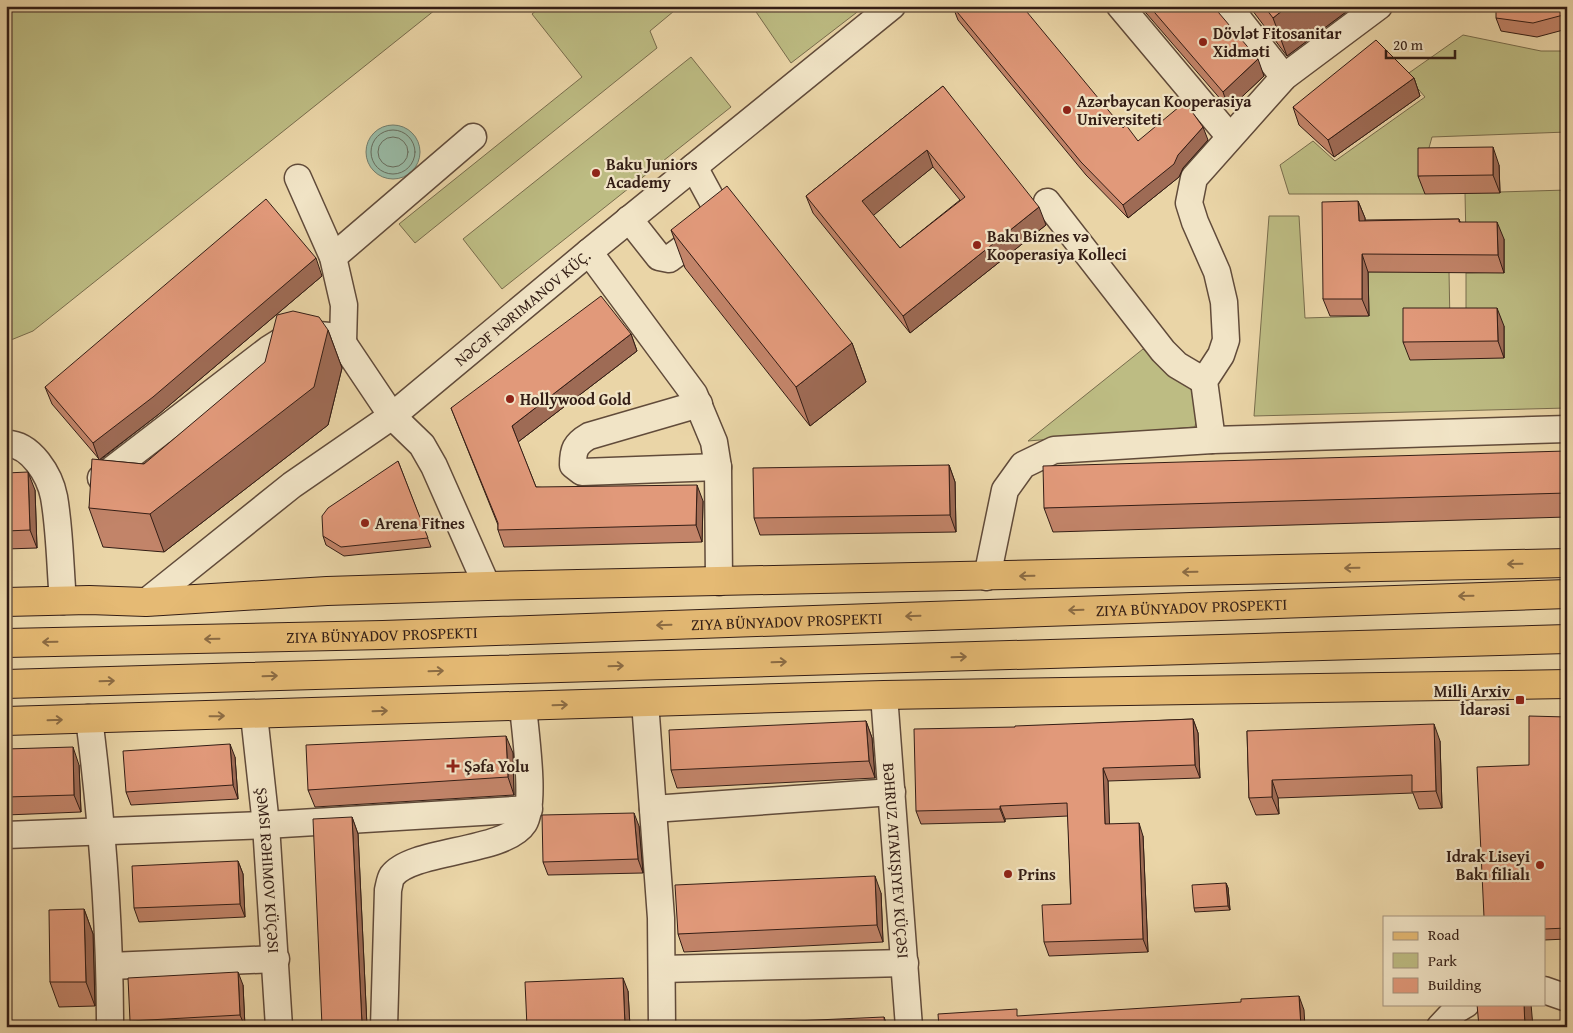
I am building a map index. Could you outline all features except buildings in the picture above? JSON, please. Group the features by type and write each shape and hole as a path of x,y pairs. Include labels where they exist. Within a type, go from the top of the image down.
{"main road":[{"name":"ZIYA BÜNYADOV PROSPEKTI","path":"6,602 146,602 327,591 487,586 987,577 1566,563"},
{"name":"ZIYA BÜNYADOV PROSPEKTI","path":"6,643 383,635 1567,594"},
{"path":"6,684 1567,639"},
{"path":"6,721 884,695 1560,683"}],"street":[{"name":"NƏCƏF NƏRIMANOV KÜÇ.","path":"146,602 292,485 392,416 629,219 892,6"},
{"path":"1120,6 1230,137"},
{"path":"1228,6 1284,77"},
{"path":"1212,440 1204,381 1221,355 1226,340 1224,302 1217,272 1195,222 1189,203 1190,189 1194,178 1284,77 1379,6"},
{"path":"333,257 473,137"},
{"path":"629,219 659,257 664,259 669,259 716,224 720,215 694,167"},
{"path":"298,178 333,257 344,304 343,344"},
{"path":"1047,202 1164,351 1177,365 1204,381"},
{"path":"589,252 694,394 714,442 718,467 719,582"},
{"path":"102,478 269,348 285,338 308,334 329,336 343,344 392,416 422,445 434,466 487,586"},
{"path":"698,404 589,436 579,442 573,450 573,465 582,472 718,467"},
{"path":"987,577 1005,490 1023,465 1054,450 1212,440 1567,429"},
{"path":"6,444 28,452 44,472 54,496 63,601"},
{"name":"BƏHRUZ ATAKIŞIYEV KÜÇƏSI","path":"884,695 909,1027"},
{"path":"645,702 661,918 662,1027"},
{"path":"384,1027 388,890 392,876 408,865 510,836 524,823 529,809 523,706"},
{"name":"ŞƏMSI RƏHIMOV KÜÇƏSI","path":"254,715 266,825 279,1027"},
{"path":"89,718 101,832 110,966 110,1027"},
{"path":"653,808 892,792"},
{"path":"6,835 266,825 529,809"},
{"path":"110,966 276,959"},
{"path":"662,969 905,963"},
{"path":"1546,991 1567,998"}],"green space":[{"path":"6,6 440,6 33,331 6,342"},
{"path":"542,6 680,6 650,31 657,48 415,243 399,224 582,77 532,14"},
{"path":"752,6 865,6 791,63"},
{"path":"1463,35 1541,51 1567,51 1567,132 1432,137 1424,166 1425,194 1289,194 1280,165 1313,141 1335,161 1425,97 1406,75"},
{"name":"Baku Juniors Academy","path":"691,57 731,107 502,289 463,239"},
{"path":"1567,190 1567,408 1254,416 1269,216 1299,216 1305,318 1368,316 1368,272 1449,271 1450,325 1504,358 1503,326 1466,326 1466,273 1504,272 1466,240 1465,193"},
{"path":"1143,349 1200,396 1195,427 1028,441"}],"water":[{"path":"393,125 403,127 412,133 418,142 420,152 418,162 412,171 403,177 393,179 383,177 374,171 368,162 366,152 368,142 374,133 383,127"}],"place":[{"name":"Dövlət Fitosanitar Xidməti","path":"1203,42"},
{"name":"Azərbaycan Kooperasiya Universiteti","path":"1067,110"},
{"name":"Baku Juniors Academy","path":"596,173"},
{"name":"Bakı Biznes və Kooperasiya Kolleci","path":"977,245"},
{"name":"Hollywood Gold","path":"510,399"},
{"name":"Arena Fitnes","path":"365,523"},
{"name":"Milli Arxiv İdarəsi","path":"1520,700"},
{"name":"Şəfa Yolu","path":"453,766"},
{"name":"Idrak Liseyi Bakı filialı","path":"1540,865"},
{"name":"Prins","path":"1008,874"}]}
